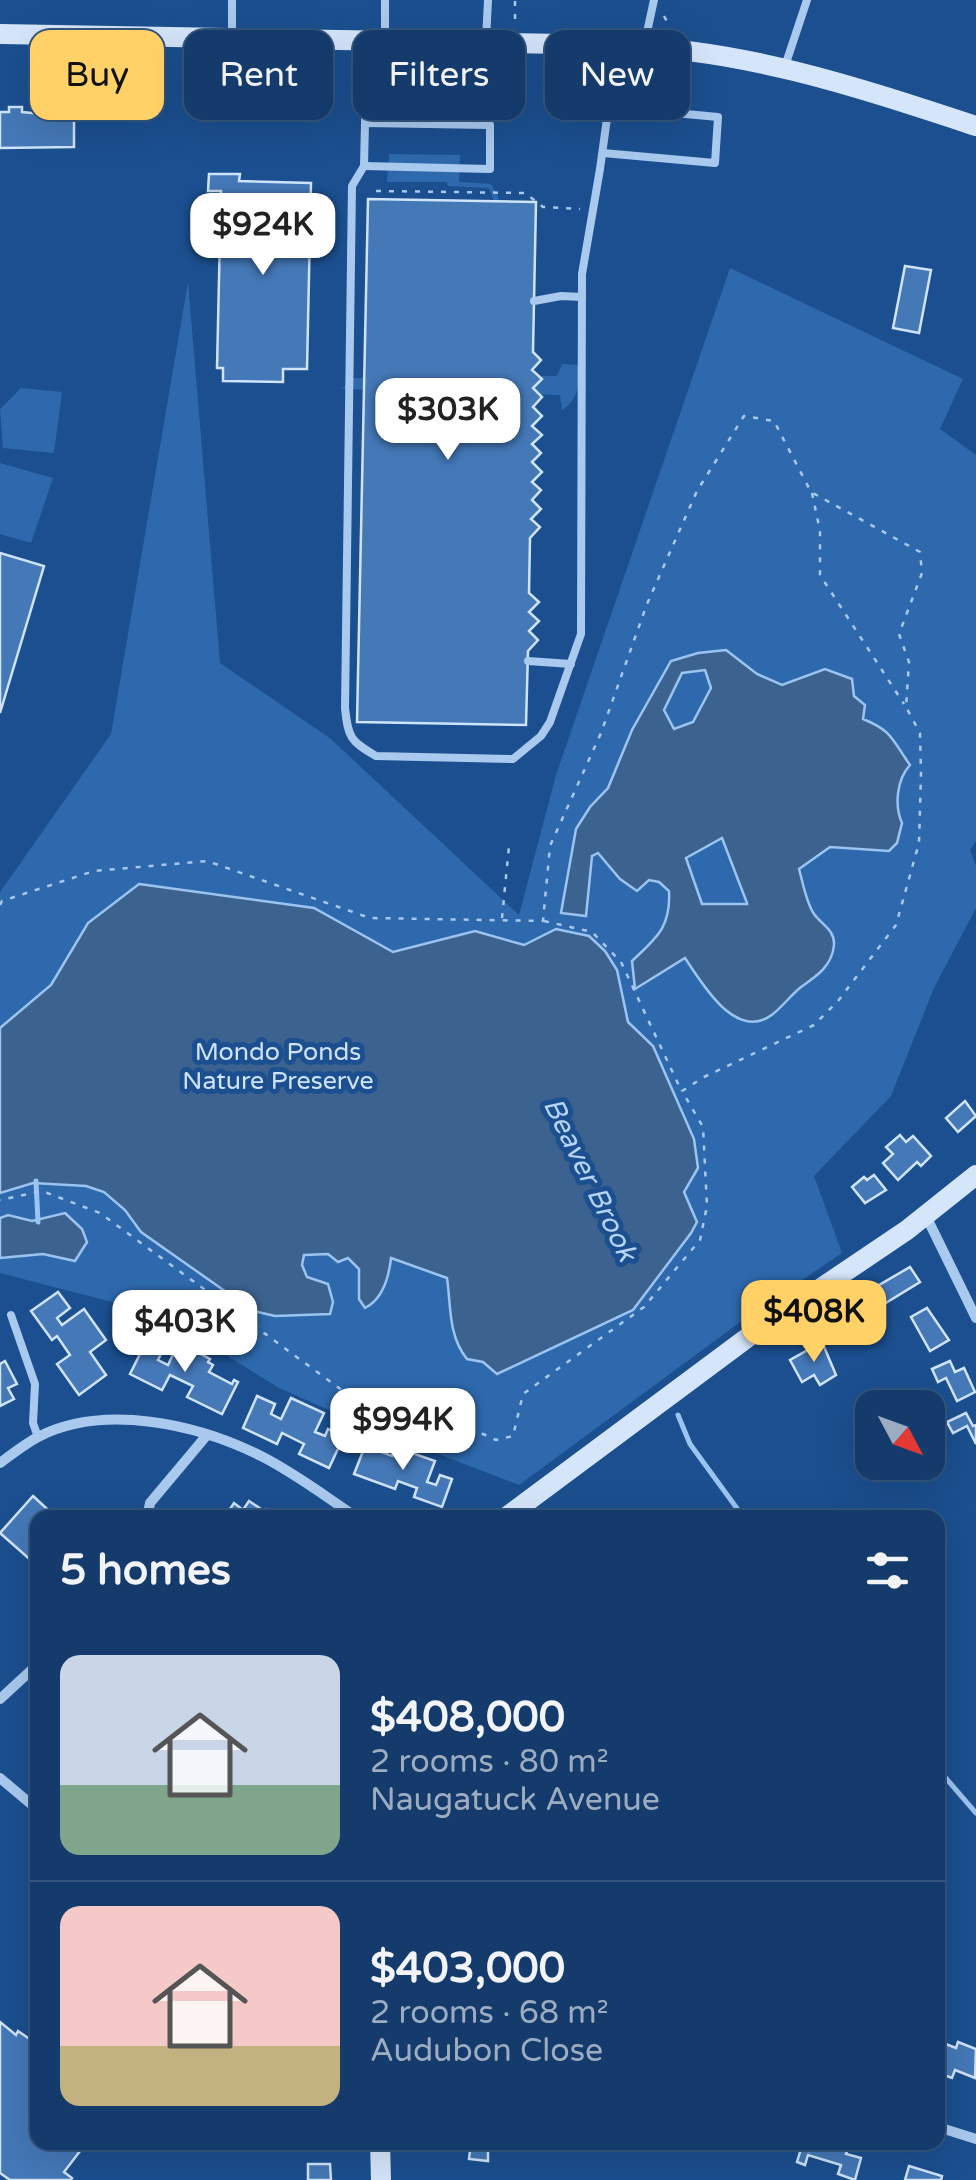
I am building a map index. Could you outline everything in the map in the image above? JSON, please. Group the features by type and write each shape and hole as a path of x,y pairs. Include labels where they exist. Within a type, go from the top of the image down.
{"main road":[{"path":"0,34 184,38"},
{"path":"690,51 785,66 976,126"},
{"path":"516,1510 747,1338 926,1215 976,1174"},
{"path":"380,2150 382,2180"}],"street":[{"path":"926,1215 976,1318"},
{"path":"0,1463 38,1437 65,1426 93,1420 161,1424 207,1435 260,1456 345,1510"},
{"path":"149,1510 150,1503 207,1435"},
{"path":"0,1699 30,1671"},
{"path":"0,1778 30,1803"},
{"path":"945,2129 976,2139"}],"lane":[{"path":"232,0 232,30"},
{"path":"378,30 385,0"},
{"path":"487,30 488,0"},
{"path":"647,30 654,0"},
{"path":"785,66 807,0"},
{"path":"603,153 715,163 718,117 690,114"},
{"path":"364,166 490,169 490,124 365,122 364,166 352,186 344,708 348,734 376,756 513,759 541,736 550,722 581,634 582,274 608,120"},
{"path":"534,301 582,297"},
{"path":"528,662 570,664"},
{"path":"11,1315 35,1384 33,1423 38,1437"}],"path":[{"path":"514,19 515,0"},
{"path":"664,14 669,25"},
{"path":"376,191 525,194 543,206 593,210"},
{"path":"543,921 550,846 602,733 647,604 696,491 744,416 774,422 812,492 820,531 820,575 920,733 919,843 896,925 838,1001 814,1024 682,1092"},
{"path":"812,492 920,552 922,573 899,634 909,662 906,707"},
{"path":"502,920 509,846"},
{"path":"0,905 2,901 94,871 207,861 370,918 543,921 592,932 621,962 682,1092 703,1127 707,1206 700,1240 644,1306 524,1394 513,1436 496,1440 483,1434 418,1429 366,1407 100,1213 42,1192 0,1200"}],"green space":[{"path":"389,154 460,155 459,182 491,184 499,199 494,201 489,188 448,186 447,182 387,182"},
{"name":"Mondo Ponds Nature Preserve","path":"730,268 963,379 940,429 976,455 976,841 970,850 976,866 976,908 934,988 891,1096 814,1176 842,1253 743,1320 519,1485 279,1388 162,1315 0,1273 0,892 111,734 188,282 220,663 331,739 519,915 556,775"},
{"path":"562,364 581,365 575,396 562,410 560,395 342,389 352,378 557,376"},
{"path":"21,388 62,392 54,453 3,448 0,409"},
{"path":"0,463 53,478 31,543 0,534"}],"water":[{"path":"726,650 757,674 782,685 825,669 852,679 854,696 865,705 863,719 886,732 910,765 898,792 902,823 897,843 889,851 830,847 799,869 811,909 832,935 833,952 818,974 773,1014 759,1021 733,1016 685,958 635,989 632,961 655,938 667,914 669,891 659,882 649,880 637,891 620,879 598,853 592,856 586,916 561,913 576,829 608,788 632,730 671,661","holes":["705,670 711,688 693,722 674,729 664,710 682,673","722,838 747,903 747,904 702,904 686,858"]},
{"path":"139,884 314,908 393,952 475,931 524,945 556,929 589,936 617,970 628,1022 653,1046 694,1139 698,1168 684,1192 697,1222 691,1233 633,1310 497,1374 483,1362 467,1359 461,1350 451,1320 447,1278 391,1258 381,1293 365,1308 359,1299 359,1269 348,1258 338,1262 328,1254 304,1255 302,1265 307,1277 328,1284 333,1302 330,1314 275,1316 245,1309 141,1232 125,1210 104,1192 86,1186 33,1183 0,1193 0,1028 51,985 88,923"},
{"path":"65,1213 82,1229 87,1242 75,1261 43,1254 0,1258 0,1218 8,1215 32,1221"}],"building":[{"path":"9,107 22,107 22,112 30,113 30,120 74,120 74,147 0,148 0,112 9,112"},
{"path":"209,174 240,174 239,181 311,183 307,369 283,369 283,382 223,381 223,368 217,368 221,191 208,191"},
{"path":"368,199 536,202 533,352 541,360 532,370 542,379 533,388 542,397 533,407 542,416 532,426 542,435 532,444 541,453 532,462 542,472 532,482 541,490 532,500 541,509 531,519 540,527 530,538 529,593 539,602 529,612 539,621 529,631 538,640 528,651 526,725 357,722"},
{"path":"905,266 931,270 919,333 893,328"},
{"path":"0,553 44,566 0,713"},
{"path":"965,1101 976,1116 958,1132 946,1118"},
{"path":"900,1135 906,1142 913,1136 931,1156 921,1166 917,1162 898,1180 883,1163 893,1154 886,1147"},
{"path":"874,1175 886,1190 865,1203 852,1187 864,1177 867,1180"},
{"path":"910,1267 920,1282 884,1304 874,1288"},
{"path":"58,1292 70,1308 57,1318 62,1325 84,1309 106,1340 90,1352 106,1375 79,1395 57,1364 70,1355 57,1336 52,1340 31,1311"},
{"path":"927,1308 949,1340 930,1351 911,1317"},
{"path":"146,1342 163,1350 158,1360 168,1365 177,1346 185,1346 210,1359 208,1362 213,1365 209,1372 232,1384 234,1380 238,1382 222,1414 187,1397 193,1386 170,1375 162,1390 130,1374"},
{"path":"822,1342 836,1375 820,1385 814,1375 802,1382 790,1360"},
{"path":"5,1361 17,1384 8,1388 14,1399 0,1406 0,1364"},
{"path":"950,1361 955,1372 964,1368 975,1392 957,1401 946,1378 938,1382 932,1369"},
{"path":"257,1396 275,1404 271,1414 281,1419 291,1398 324,1413 315,1432 325,1436 328,1429 344,1436 329,1468 299,1454 304,1444 282,1433 277,1444 243,1428"},
{"path":"966,1413 976,1425 976,1444 967,1426 953,1433 947,1422"},
{"path":"365,1446 392,1456 395,1447 435,1461 427,1482 436,1485 440,1475 452,1479 442,1507 414,1497 417,1488 398,1481 395,1489 354,1474"},
{"path":"33,1496 48,1510 30,1510 30,1559 0,1533"},
{"path":"249,1501 262,1510 243,1510"},
{"path":"0,2022 16,2035 18,2031 30,2039 30,2150 81,2150 64,2172 71,2180 10,2180 0,2173"},
{"path":"958,2042 976,2049 975,2078 955,2070 952,2078 945,2076 945,2044 956,2048"},
{"path":"470,2150 488,2150 488,2161 469,2159"},
{"path":"801,2150 847,2150 846,2154 861,2158 855,2180 838,2174 841,2165 808,2155 805,2165 797,2162"},
{"path":"308,2164 330,2164 331,2180 308,2180"},
{"path":"909,2166 942,2176 941,2180 905,2180"}],"waterway":[{"name":"Beaver Brook","path":"36,1181 38,1222"},
{"name":"Beaver Brook","path":"678,1415 690,1444 738,1510"},
{"name":"Beaver Brook","path":"945,1777 976,1813"}]}
